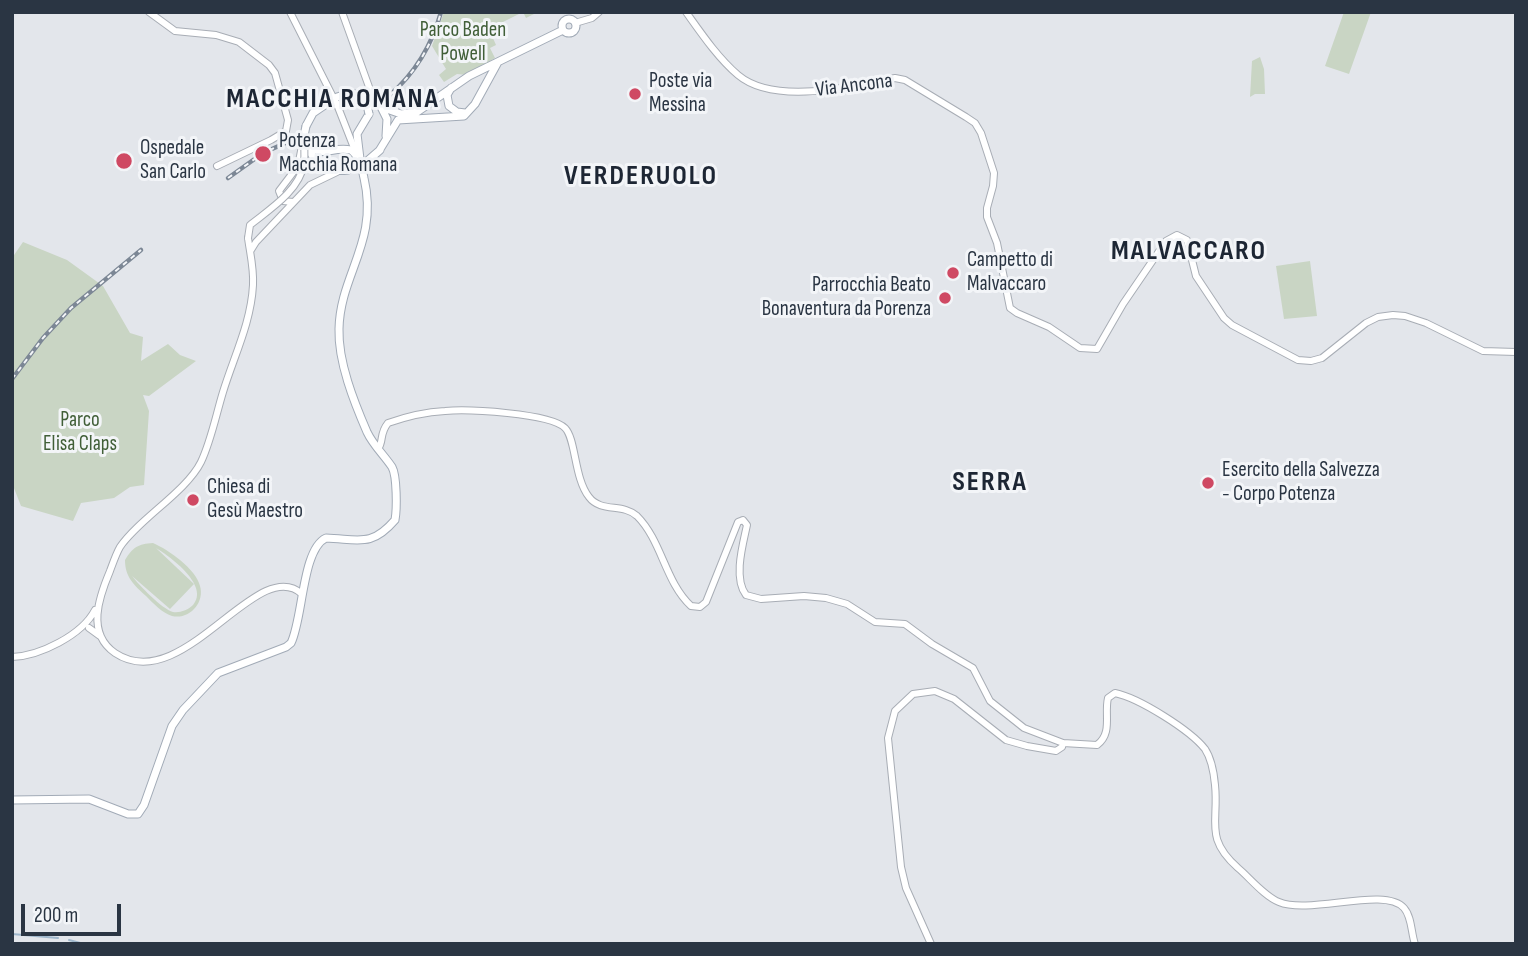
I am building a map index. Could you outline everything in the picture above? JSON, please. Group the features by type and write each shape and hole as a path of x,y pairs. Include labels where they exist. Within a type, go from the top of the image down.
{"main road":[{"path":"149,12 175,31 216,35 239,42 275,73 288,120 286,131 217,166"},
{"path":"290,12 327,83 363,164"},
{"path":"12,800 89,799 128,814 138,814 144,805 172,726 183,710 218,673 288,645 295,633 314,551 321,540 367,540 395,520 394,469 365,427 342,363 339,343 340,314 365,237 368,218 367,191 357,134 369,114 364,73 342,12"},
{"path":"561,12 567,20 575,23"},
{"path":"318,110 334,99 350,93 369,97 401,114 416,112 499,60 563,30 572,31 575,23 599,12"},
{"name":"Via Ancona","path":"686,12 727,64 739,77 750,82 769,88 809,92 831,91 895,78 905,79 966,117 978,128 993,164 993,186 987,212 1010,307 1085,350 1100,346 1123,304 1166,241 1173,236 1184,237 1191,250 1196,275 1227,322 1298,360 1322,358 1366,323 1380,317 1398,315 1440,329 1484,351 1516,352"},
{"path":"563,30 562,25 567,20"},
{"path":"363,164 379,151 398,120 461,117 469,111 499,60"},
{"path":"474,74 481,76 484,86"},
{"path":"283,185 290,183 296,187 299,194 294,201 286,202 279,197 279,191 283,185 298,166 306,127 328,95 327,83"},
{"path":"451,88 447,95 449,106 460,113 469,111"},
{"path":"379,151 387,129 384,107"},
{"path":"304,136 316,151 348,149 356,153"},
{"path":"304,136 309,152 317,162 330,170 345,171"},
{"path":"12,657 42,651 92,624 120,547 197,469 241,342 253,285 248,238 250,225 274,207 299,177 304,164 304,136"},
{"path":"251,252 294,201 318,179 345,171"},
{"path":"378,449 382,430 388,423 445,411 530,416 562,425 569,433 577,473 589,498 602,506 629,510 639,518 654,541 680,593 691,606 697,608 704,604 738,522 743,520 747,525 741,560 742,588 748,596 761,599 804,596 826,598 847,604 876,622 909,625 932,644 973,668 987,698 1031,732 1063,743 1101,743 1108,720 1107,703 1114,693 1126,697 1167,718 1207,753 1216,787 1215,834 1233,863 1279,902 1321,905 1369,900 1394,902 1407,912 1415,944"},
{"path":"293,591 306,583"},
{"path":"92,624 113,651 126,658 161,659 187,648 240,607 272,588 280,587 302,594"},
{"path":"293,591 298,597 299,611"},
{"path":"931,944 911,899 901,867 888,738 895,710 913,694 935,691 954,698 1006,740 1056,751 1063,743"}],"green space":[{"name":"Parco Baden Powell","path":"444,12 523,12 489,29 496,45 490,48 495,58 467,75 457,74 444,82 439,75 446,69 432,46"},
{"path":"523,12 538,12 526,18"},
{"path":"1344,12 1371,12 1349,74 1325,66"},
{"path":"1260,57 1264,69 1265,94 1250,97 1252,61"},
{"name":"Parco Elisa Claps","path":"23,242 67,260 103,286 130,333 143,337 141,361 168,344 180,355 196,361 149,396 143,395 149,411 144,485 130,487 114,498 81,503 73,521 21,506 12,483 12,258"},
{"path":"1310,261 1317,316 1284,319 1276,266"},
{"path":"153,543 174,555 188,567 197,580 200,598 190,613 178,617 165,613 131,580 125,560 136,547","holes":["156,548 179,565 193,581 196,589 197,597 193,605 184,611 173,612 163,606 132,576 170,609 194,584"]}],"waterway":[{"path":"12,934 58,938"},
{"path":"69,940 84,944"}],"railway":[{"path":"390,95 408,77 422,57 441,12"},
{"path":"228,178 263,153 301,136"},
{"path":"12,379 43,338 71,308 141,250"}],"place":[{"name":"Poste via Messina","path":"635,94"},
{"name":"Potenza Macchia Romana","path":"263,154"},
{"name":"Ospedale San Carlo","path":"124,161"},
{"name":"Campetto di Malvaccaro","path":"953,273"},
{"name":"Parrocchia Beato Bonaventura da Porenza","path":"945,298"},
{"name":"Esercito della Salvezza - Corpo Potenza","path":"1208,483"},
{"name":"Chiesa di Gesù Maestro","path":"193,500"}],"district":[{"name":"MACCHIA ROMANA","path":"333,100"},
{"name":"VERDERUOLO","path":"641,177"},
{"name":"MALVACCARO","path":"1189,252"},
{"name":"SERRA","path":"990,483"}]}
